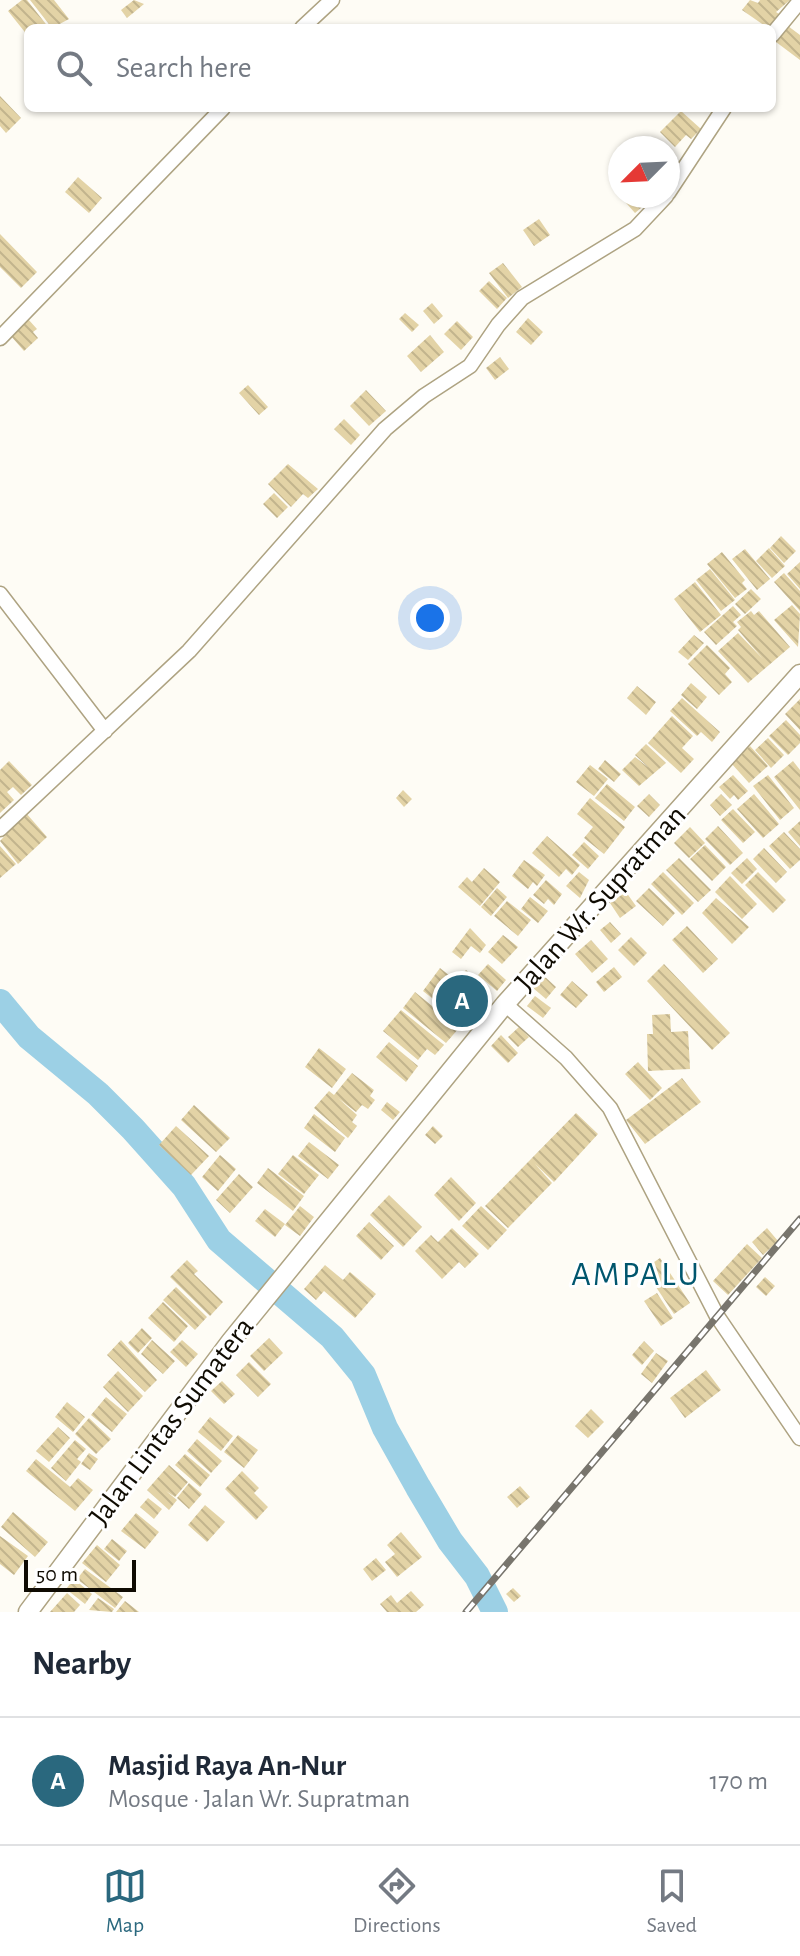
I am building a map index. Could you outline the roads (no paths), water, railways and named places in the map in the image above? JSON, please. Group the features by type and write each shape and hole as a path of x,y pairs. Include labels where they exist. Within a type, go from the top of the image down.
{"main road":[{"name":"Jalan Wr. Supratman","path":"257,1308 505,1004 800,674"},
{"name":"Jalan Lintas Sumatera","path":"28,1612 161,1430 257,1308"}],"street":[{"path":"306,24 332,0"},
{"path":"776,30 800,1"},
{"path":"0,338 219,112"},
{"path":"680,174 721,112"},
{"path":"0,829 189,651 385,429 424,396 470,366 498,325 522,298 635,229 654,208"},
{"path":"0,594 105,731"},
{"path":"505,1004 566,1058 610,1108 717,1316 800,1438"}],"waterway":[{"path":"0,1002 29,1037 98,1094 133,1129 184,1186 219,1240 332,1337 363,1375 385,1428 450,1541 477,1576 495,1612"}],"railway":[{"path":"466,1612 800,1219"}],"place":[{"name":"Masjid Raya An-Nur","path":"462,1001"}],"district":[{"name":"AMPALU","path":"636,1273"}]}
